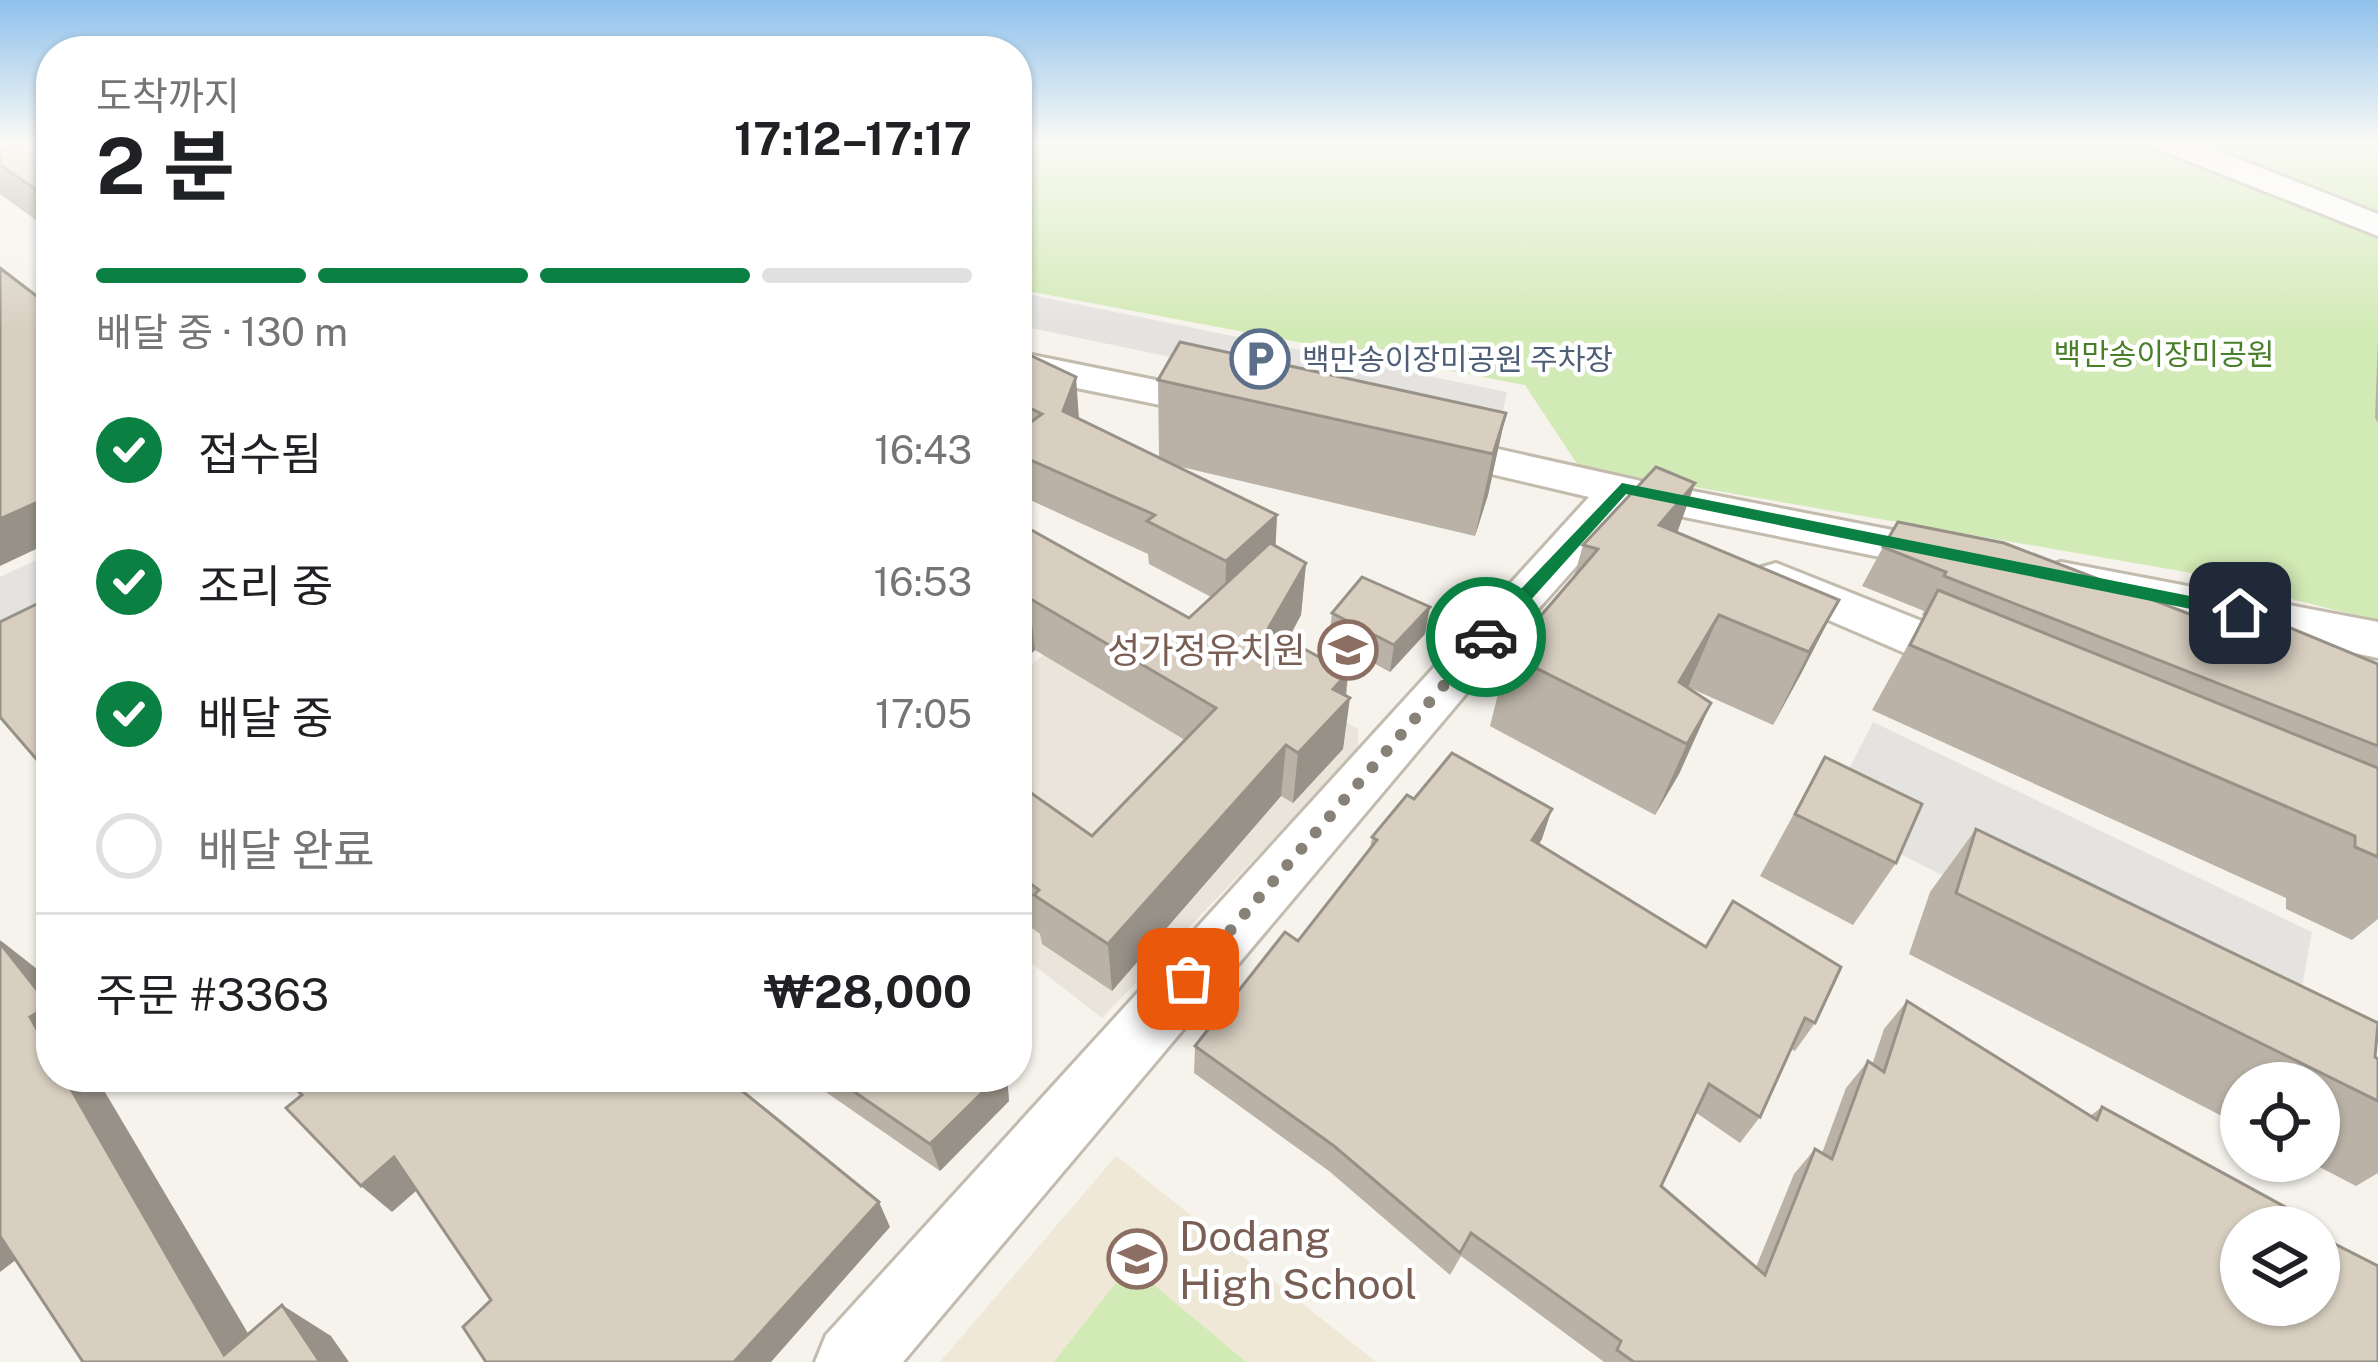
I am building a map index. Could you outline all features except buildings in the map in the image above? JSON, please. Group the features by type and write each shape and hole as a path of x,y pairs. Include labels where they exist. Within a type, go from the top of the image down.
{"street":[{"path":"2327,206 2378,226"},
{"path":"1032,367 1274,416"},
{"path":"1391,439 1614,497 2004,566 2378,640"},
{"path":"1614,497 2011,678"},
{"path":"853,1362 1614,497"}],"shaded area":[{"name":"백만송이장미공원 주차장","path":"1032,295 1507,392 1500,426 1032,328"},
{"path":"36,560 36,642 0,660 0,577"},
{"path":"1122,592 1358,729 1358,751 1102,1018 1032,964 1032,664"},
{"path":"1873,722 2312,932 2290,1051 1825,816"},
{"name":"Dodang High School","path":"1116,1156 1376,1362 940,1362"}],"green space":[{"name":"백만송이장미공원","path":"1032,206 2378,206 2378,621 2186,572 1579,467 1525,385 1032,292"},
{"path":"1130,1265 1246,1362 1054,1362"}],"way so far":[{"path":"1188,979 1486,637"}],"place":[{"name":"백만송이장미공원 주차장","path":"1260,359"},
{"name":"성가정유치원","path":"1348,650"},
{"name":"Dodang High School","path":"1137,1259"}],"route":[{"path":"1486,637 1622,488 2240,613"}]}
